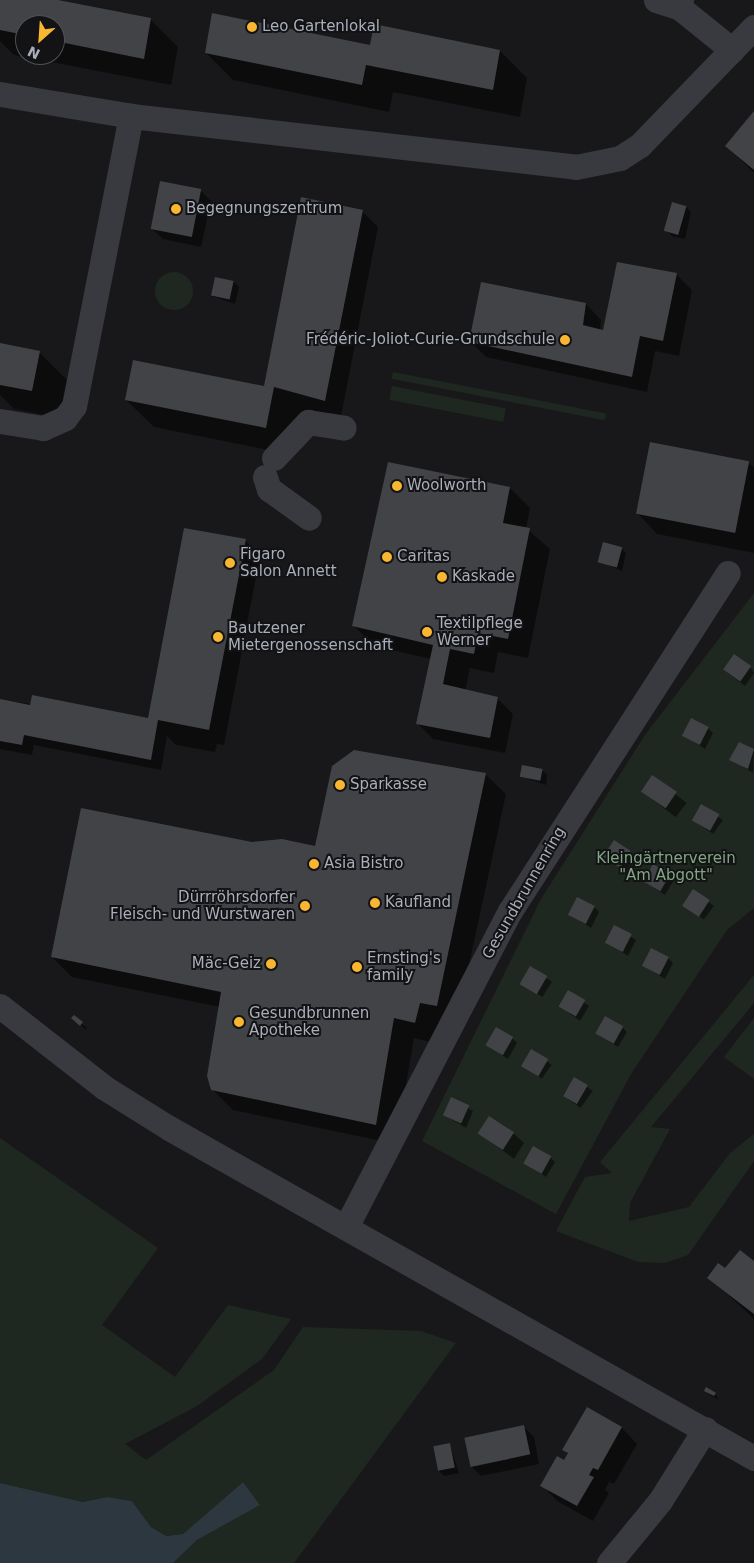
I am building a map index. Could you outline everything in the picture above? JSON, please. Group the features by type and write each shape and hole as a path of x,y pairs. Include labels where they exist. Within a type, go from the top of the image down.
{"street":[{"path":"656,0 681,4 732,50"},
{"path":"0,94 132,116 576,167 620,158 640,145 754,27"},
{"path":"0,421 43,428 65,418 74,406 132,116"},
{"path":"309,518 269,489 269,468 308,422 344,428"},
{"name":"Gesundbrunnenring","path":"346,1227 510,911 728,573"},
{"path":"0,1006 105,1088 754,1458"},
{"path":"609,1563 651,1513 704,1429"}],"green space":[{"path":"174,272 188,277 193,291 188,305 174,310 160,305 155,291 160,277"},
{"path":"393,372 606,413 605,420 392,379"},
{"path":"392,386 506,408 503,422 389,400"},
{"name":"Kleingärtnerverein \"Am Abgott\"","path":"754,593 754,908 727,930 631,1074 556,1214 422,1141 541,899 645,735"},
{"path":"754,975 754,1003 651,1127 670,1129 630,1203 629,1221 689,1207 730,1153 754,1134 754,1161 688,1255 664,1263 638,1262 556,1231 585,1177 612,1173 600,1162"},
{"path":"754,1018 754,1079 724,1057"},
{"path":"0,1138 158,1248 102,1325 175,1377 228,1305 291,1319 262,1359 197,1406 125,1444 146,1460 274,1370 303,1327 421,1331 456,1343 294,1563 173,1563 197,1540 260,1505 243,1482 183,1534 166,1536 151,1527 132,1501 107,1497 83,1502 0,1483"}],"shaded area":[{"path":"243,1482 260,1505 197,1540 173,1563 0,1563 0,1483 83,1502 107,1497 132,1501 151,1527 166,1536 183,1534"}],"building":[{"path":"0,0 58,0 151,18 144,59 65,43 65,15 15,15 15,33 0,30"},
{"path":"212,13 370,45 374,24 500,50 493,90 366,65 362,85 205,53"},
{"path":"754,111 754,170 725,146"},
{"name":"Begegnungszentrum","path":"160,181 201,189 192,237 151,229"},
{"path":"301,197 363,210 325,401 274,387 266,428 125,400 133,360 264,386"},
{"path":"672,202 686,206 678,235 664,231"},
{"path":"617,262 677,273 663,341 640,336 632,377 469,342 481,282 586,303 583,325 603,330"},
{"path":"215,277 234,281 230,300 211,296"},
{"path":"0,343 40,351 32,391 0,385"},
{"path":"650,442 749,461 735,533 636,514"},
{"name":"Kaskade","path":"388,462 510,487 503,523 530,528 508,639 478,633 474,654 450,649 443,684 498,697 490,738 416,724 433,645 352,626"},
{"path":"184,528 246,539 209,730 158,720 151,760 24,735 22,745 0,741 0,699 30,705 32,695 148,718"},
{"path":"603,542 622,547 617,567 598,562"},
{"path":"734,654 751,666 740,682 723,670"},
{"path":"691,718 709,727 700,745 682,736"},
{"path":"739,742 754,749 748,769 729,760"},
{"path":"354,750 486,773 437,1006 420,1003 415,1023 394,1018 376,1125 211,1090 207,1076 221,992 51,957 81,808 252,842 282,839 315,846 332,766"},
{"path":"522,765 543,769 540,781 520,777"},
{"path":"652,775 677,792 666,808 641,792"},
{"path":"701,804 719,814 710,831 692,821"},
{"path":"614,840 631,851 620,868 603,857"},
{"path":"653,864 670,874 660,891 643,881"},
{"path":"693,889 710,900 699,917 682,906"},
{"path":"577,897 595,906 586,924 568,915"},
{"path":"614,925 632,934 623,952 605,943"},
{"path":"651,948 669,957 660,975 642,966"},
{"path":"530,966 547,976 537,994 520,984"},
{"path":"568,990 585,1000 576,1016 558,1006"},
{"path":"74,1015 83,1022 80,1026 71,1018"},
{"path":"605,1016 623,1026 614,1044 595,1033"},
{"path":"496,1027 513,1037 503,1055 486,1045"},
{"path":"531,1049 548,1059 538,1076 521,1066"},
{"path":"574,1077 588,1085 577,1104 563,1096"},
{"path":"451,1097 469,1105 461,1123 443,1115"},
{"path":"489,1116 514,1132 503,1150 478,1134"},
{"path":"533,1146 551,1156 542,1174 523,1163"},
{"path":"740,1250 754,1261 754,1314 707,1278 718,1263 725,1268"},
{"path":"706,1387 716,1393 714,1396 704,1391"},
{"path":"587,1407 622,1427 598,1470 593,1468 589,1475 594,1477 577,1506 540,1486 557,1456 564,1460 568,1453 562,1450"},
{"path":"524,1425 530,1454 471,1467 464,1438"},
{"path":"450,1443 455,1468 438,1471 433,1446"}],"place":[{"name":"Leo Gartenlokal","path":"252,27"},
{"name":"Begegnungszentrum","path":"176,209"},
{"name":"Frédéric-Joliot-Curie-Grundschule","path":"565,340"},
{"name":"Woolworth","path":"397,486"},
{"name":"Caritas","path":"387,557"},
{"name":"Figaro Salon Annett","path":"230,563"},
{"name":"Kaskade","path":"442,577"},
{"name":"Textilpflege Werner","path":"427,632"},
{"name":"Bautzener Mietergenossenschaft","path":"218,637"},
{"name":"Sparkasse","path":"340,785"},
{"name":"Asia Bistro","path":"314,864"},
{"name":"Kaufland","path":"375,903"},
{"name":"Dürrröhrsdorfer Fleisch- und Wurstwaren","path":"305,906"},
{"name":"Mäc-Geiz","path":"271,964"},
{"name":"Ernsting's family","path":"357,967"},
{"name":"Gesundbrunnen Apotheke","path":"239,1022"}]}
